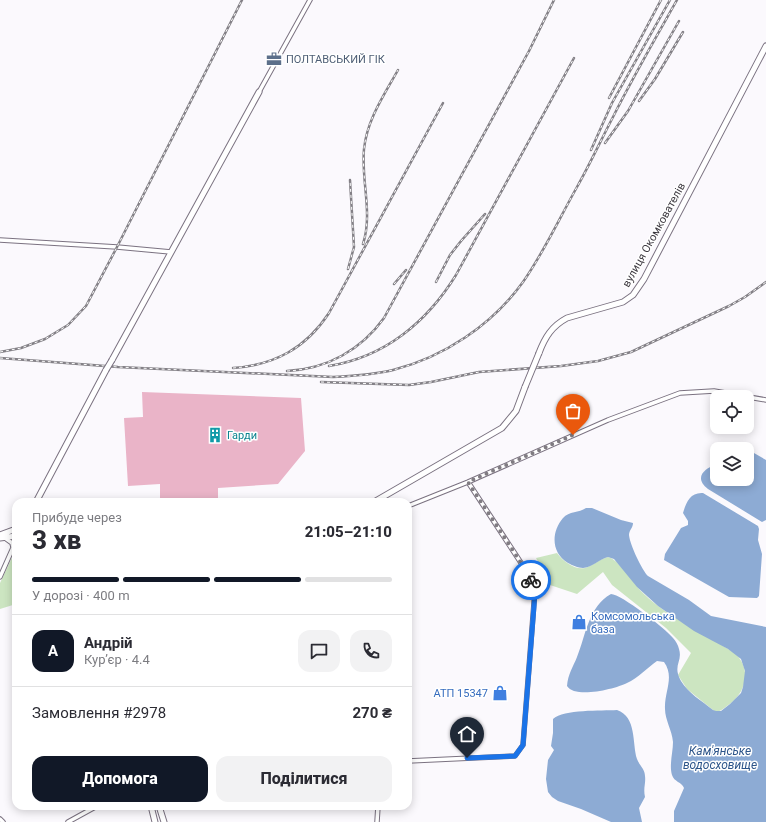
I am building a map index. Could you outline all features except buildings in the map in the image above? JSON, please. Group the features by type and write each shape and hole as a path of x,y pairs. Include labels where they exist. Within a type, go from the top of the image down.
{"street":[{"path":"40,498 106,370 310,0"},
{"name":"вулиця Окомкователів","path":"381,498 502,428 516,411 546,336 559,322 567,318 623,302 633,295 644,279 766,46"},
{"path":"0,240 117,247 171,252"},
{"path":"412,504 468,482 602,422 680,392 714,390 766,400"},
{"path":"412,761 515,756 523,745 535,590 527,572 468,482"},
{"path":"1,537 12,531"},
{"path":"1,537 12,536"},
{"path":"1,537 12,542"},
{"path":"0,578 12,551"},
{"path":"68,822 90,810"},
{"path":"152,810 156,822"},
{"path":"160,810 164,822"},
{"path":"377,822 378,810"},
{"path":"0,819 3,822"}],"green space":[{"path":"557,553 562,559 577,568 588,567 608,557 612,559 622,567 640,590 654,603 736,654 744,667 745,674 745,682 739,695 727,706 716,712 687,689 678,675 691,653 666,628 612,585 603,572 577,594 550,585 536,558"},
{"path":"12,558 12,605 0,609 0,583"}],"water":[{"path":"754,453 766,460 766,520 762,522 708,489 704,485 701,478 704,471 710,467 710,486 754,486"},
{"path":"703,493 758,526 758,540 762,554 759,596 757,598 729,597 664,560 665,554 681,528 688,525 688,521 683,513 687,502 695,494"},
{"name":"Кам'янське водосховище","path":"586,508 592,508 621,520 633,523 629,533 630,539 637,557 648,576 689,600 711,616 766,627 766,822 674,822 674,811 684,788 682,784 676,781 671,771 673,742 665,709 669,673 664,662 657,661 639,676 614,688 596,692 578,692 571,690 567,686 589,622 597,606 611,594 624,600 643,613 662,627 674,639 680,653 677,667 678,676 691,693 713,710 721,711 741,693 745,671 741,659 728,649 694,631 658,606 637,587 614,559 608,557 589,567 579,568 562,559 556,548 556,530 565,516"},
{"path":"617,710 628,718 631,724 637,759 645,774 645,797 639,808 642,822 611,822 558,801 548,792 546,779 548,760 554,750 551,746 553,719 558,716 574,712"}],"railway":[{"path":"0,352 21,348 45,339 68,325 86,306 242,0"},
{"path":"287,371 316,366 342,356 365,340 384,318 529,51 554,0"},
{"path":"609,98 661,0"},
{"path":"591,150 612,103 670,0"},
{"path":"0,358 118,367 333,377 386,372 412,364 448,348 466,337 497,312 511,298 531,271 582,178 636,73 677,0"},
{"path":"605,143 628,111 679,21"},
{"path":"639,101 655,79 683,32"},
{"path":"329,366 368,355 386,346 403,335 418,322 445,292 456,275 574,58"},
{"path":"363,244 367,221 364,173 364,149 366,138 372,118 398,70"},
{"path":"233,368 276,359 300,345 320,325 329,313 443,103"},
{"path":"348,269 354,247 350,180"},
{"path":"436,282 450,255 485,214"},
{"path":"394,284 406,270"},
{"path":"321,382 409,385 479,372 561,366 598,361 631,352 729,306 766,282"}],"way so far":[{"path":"531,580 468,482 573,435"}],"place":[{"name":"ПОЛТАВСЬКИЙ ГІК","path":"274,59"},
{"name":"Гарди","path":"215,435"},
{"name":"Комсомольська база","path":"579,622"},
{"name":"АТП 15347","path":"500,693"}],"route":[{"path":"467,758 515,756 523,745 535,590 531,580"}]}
